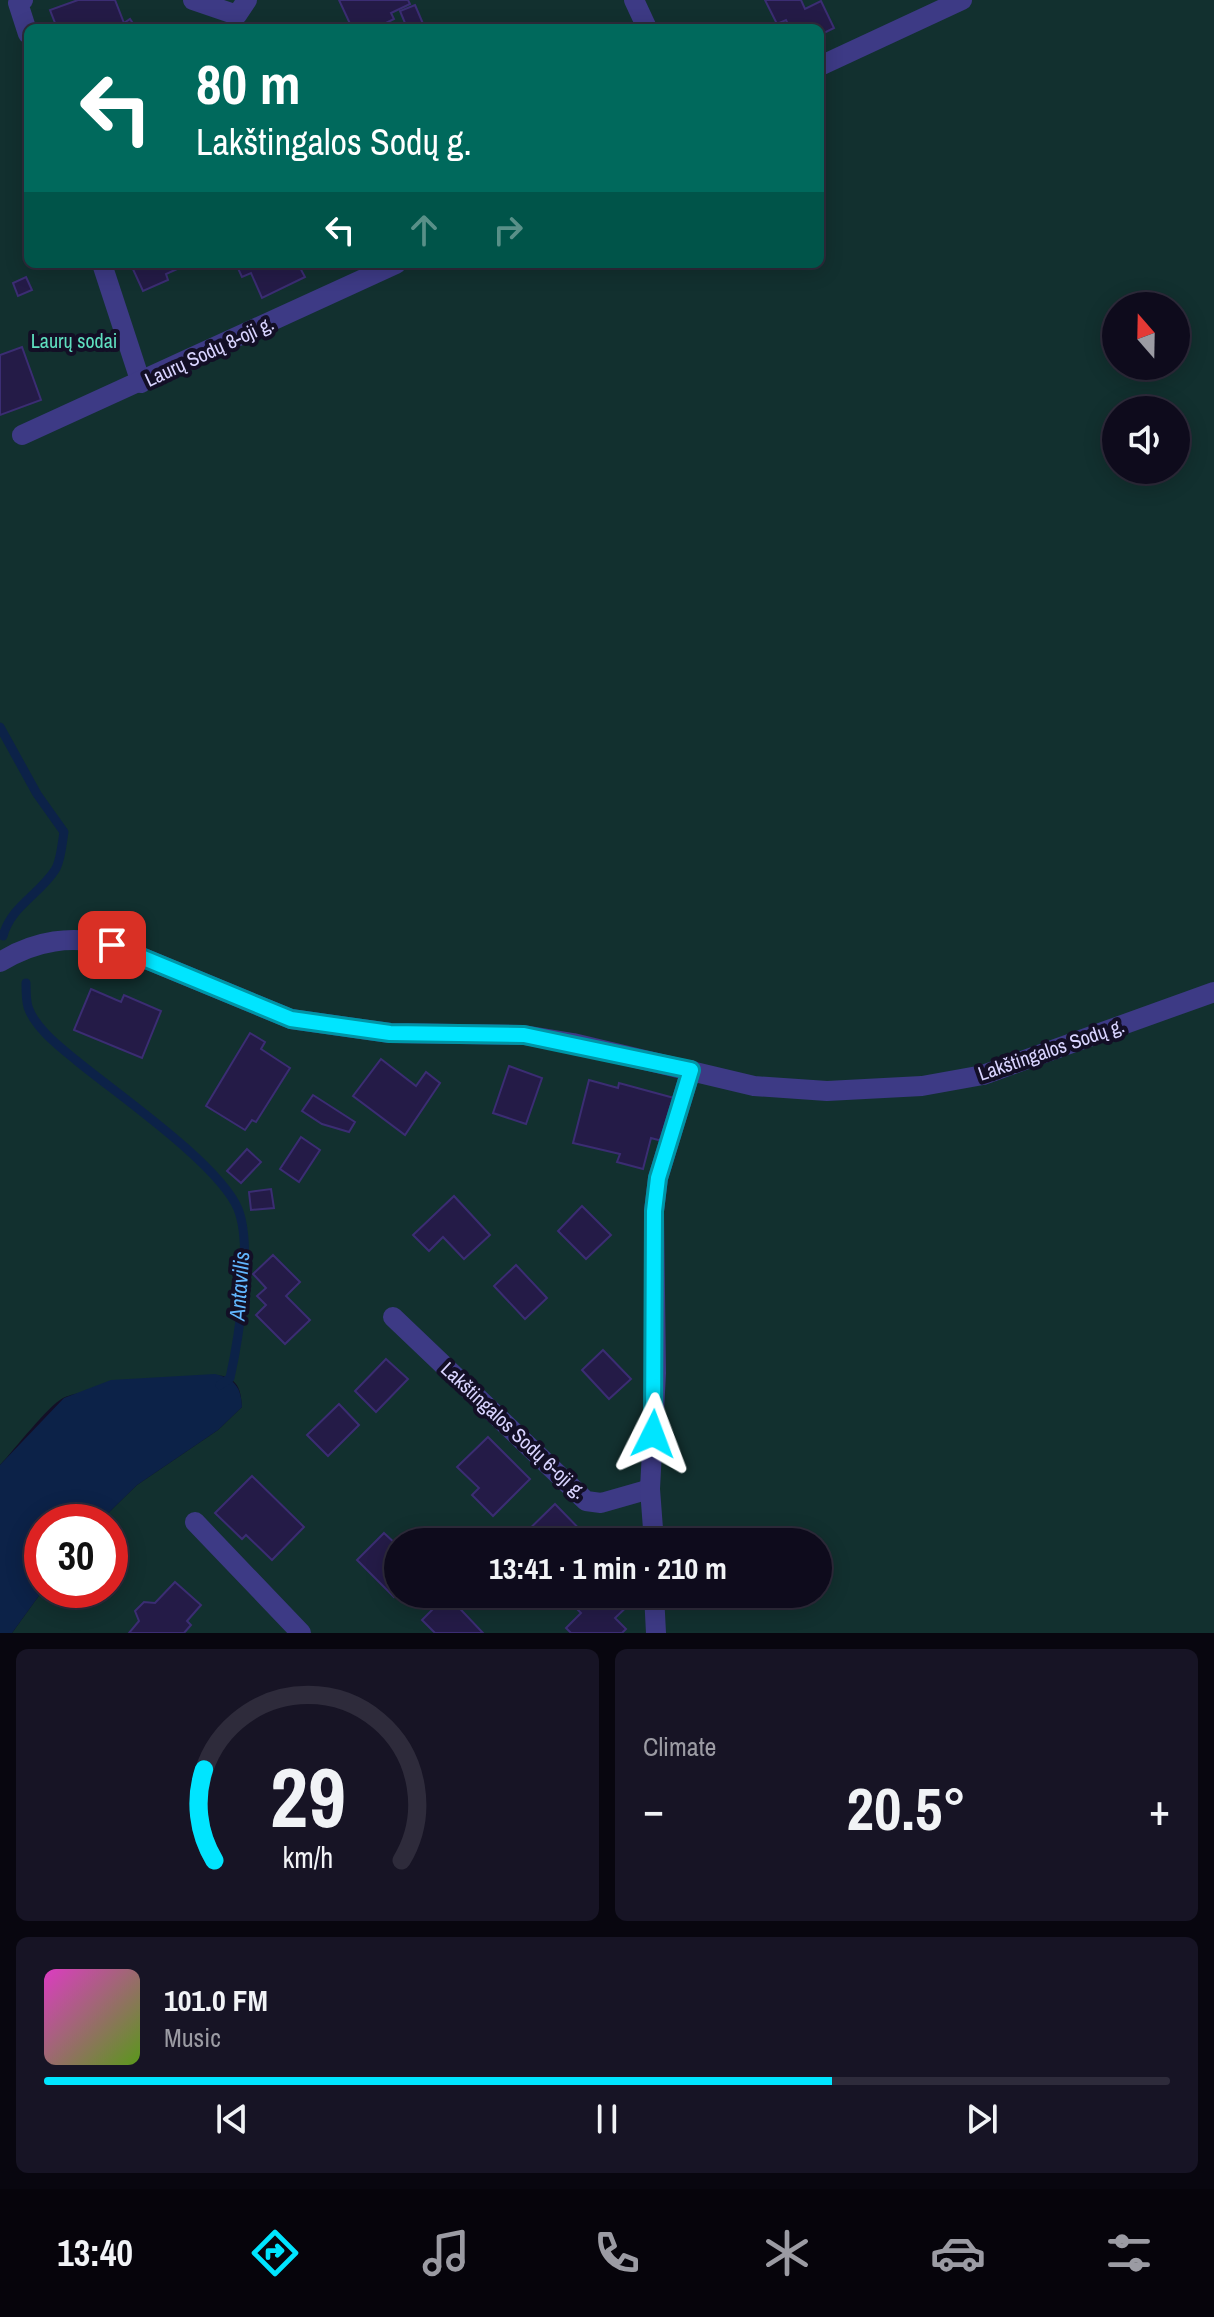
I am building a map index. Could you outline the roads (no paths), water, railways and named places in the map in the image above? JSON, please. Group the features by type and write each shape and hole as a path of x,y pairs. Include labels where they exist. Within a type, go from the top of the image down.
{"street":[{"path":"23,0 18,3 25,24"},
{"path":"193,0 237,15 247,0"},
{"path":"634,0 645,24"},
{"path":"824,64 962,0"},
{"path":"103,268 141,383"},
{"name":"Laurų Sodų 8-oji g.","path":"22,435 387,268"},
{"name":"Lakštingalos Sodų g.","path":"0,962 43,942 88,939 112,945 291,1019 390,1033 524,1035 754,1086 827,1091 922,1086 983,1075 1214,992"},
{"path":"653,1528 650,1489 656,1373 654,1211 658,1178 691,1070"},
{"name":"Lakštingalos Sodų 6-oji g.","path":"393,1317 586,1501 601,1503 650,1489"},
{"path":"195,1522 301,1633"},
{"path":"655,1608 656,1633"}],"water":[{"path":"215,1374 228,1378 236,1385 242,1407 218,1430 137,1485 117,1504 24,1504 24,1608 30,1608 12,1633 0,1633 0,1465 64,1398 111,1380"}],"waterway":[{"name":"Antavilis","path":"0,727 37,794 64,832 55,870 12,917 3,936"},
{"name":"Antavilis","path":"26,983 28,1007 42,1030 189,1151 227,1191 238,1209 244,1245 243,1292 230,1378 220,1385"}],"park label":[{"name":"Laurų sodai","path":"74,340"}]}
